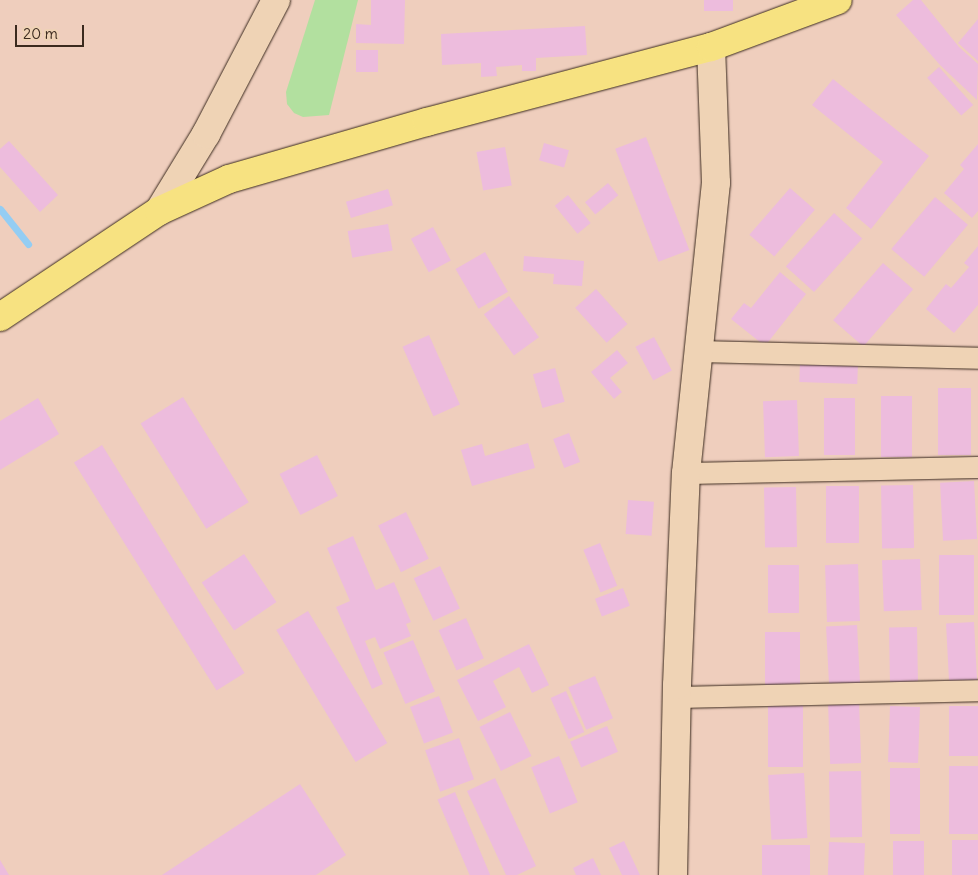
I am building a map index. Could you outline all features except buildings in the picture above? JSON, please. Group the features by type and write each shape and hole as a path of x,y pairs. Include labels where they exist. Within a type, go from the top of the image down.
{"main road":[{"path":"159,211 206,134 276,0"},
{"path":"0,317 159,211 229,179 437,120 711,47 838,0"},
{"path":"673,875 677,697 686,473 716,183 711,47"}],"street":[{"path":"698,351 978,358"},
{"path":"686,473 978,467"},
{"path":"677,697 978,690"}],"green space":[{"path":"315,0 358,0 329,115 303,117 294,113 287,104 286,92"}],"waterway":[{"path":"0,209 28,244"}]}
